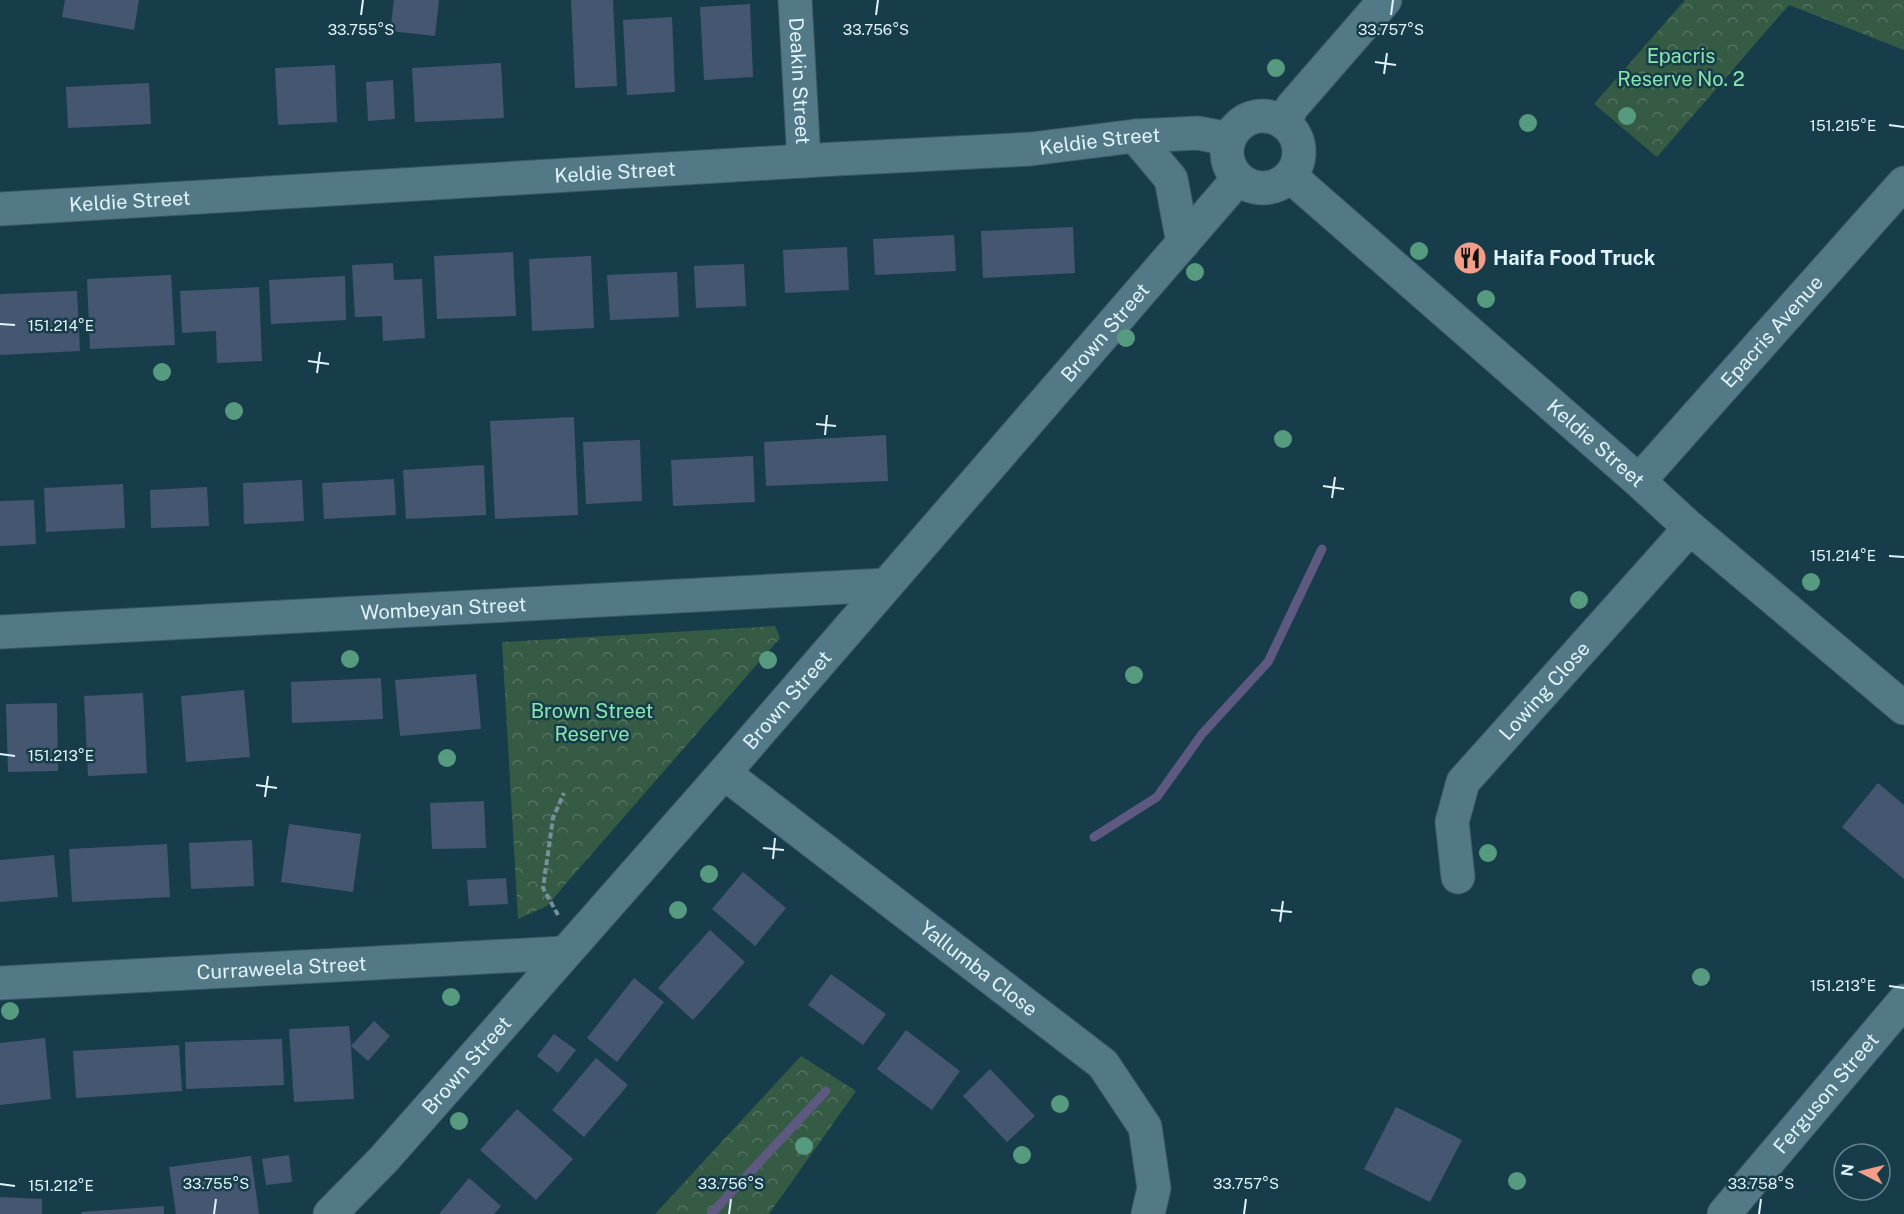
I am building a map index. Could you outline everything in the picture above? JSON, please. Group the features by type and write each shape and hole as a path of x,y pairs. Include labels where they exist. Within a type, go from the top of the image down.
{"street":[{"name":"Deakin Street","path":"795,0 804,161"},
{"path":"1284,123 1292,107 1385,0"},
{"path":"1274,117 1284,123 1298,141 1297,164 1283,183 1261,189 1249,186 1238,179 1226,158 1229,139 1239,124 1250,118 1274,117"},
{"name":"Keldie Street","path":"0,209 1031,149 1135,136 1198,133 1229,139"},
{"path":"1135,136 1171,179 1183,243"},
{"name":"Keldie Street","path":"1290,176 1690,528 1904,708"},
{"name":"Brown Street","path":"330,1214 384,1159 724,772 1238,179"},
{"name":"Epacris Avenue","path":"1639,481 1904,183"},
{"name":"Lowing Close","path":"1458,877 1452,822 1464,782 1690,528"},
{"name":"Wombeyan Street","path":"0,632 886,585"},
{"name":"Yallumba Close","path":"724,772 1103,1064 1145,1127 1154,1188 1148,1214"},
{"name":"Curraweela Street","path":"0,983 568,948"},
{"name":"Ferguson Street","path":"1724,1214 1904,1001"}],"path":[{"path":"564,793 553,818 543,888 568,948"}],"green space":[{"name":"Epacris Reserve No. 2","path":"1685,0 1904,0 1904,50 1789,5 1657,157 1594,104"},
{"name":"Brown Street Reserve","path":"775,626 780,638 547,906 518,919 502,642"},
{"path":"801,1056 856,1091 769,1214 655,1214"}],"building":[{"path":"65,0 139,0 134,30 62,17"},
{"path":"394,0 439,0 435,36 390,31"},
{"path":"571,0 613,0 617,86 575,88"},
{"path":"750,4 753,77 704,80 700,7"},
{"path":"672,17 675,92 627,95 623,20"},
{"path":"501,63 504,118 415,122 412,68"},
{"path":"335,65 337,122 278,125 275,68"},
{"path":"393,80 395,119 368,121 366,82"},
{"path":"149,83 151,124 68,128 66,87"},
{"path":"1073,227 1075,273 983,278 981,231"},
{"path":"954,235 956,271 875,275 873,239"},
{"path":"847,247 849,290 785,293 783,250"},
{"path":"513,252 516,316 437,319 434,256"},
{"path":"591,256 594,328 532,331 529,259"},
{"path":"393,263 394,280 422,279 425,338 383,341 382,316 355,317 352,265"},
{"path":"744,264 746,306 696,308 694,266"},
{"path":"677,272 679,317 610,320 607,275"},
{"path":"171,275 175,345 90,349 87,279"},
{"path":"345,276 346,320 271,324 269,280"},
{"path":"259,287 262,361 217,363 216,331 182,333 180,291"},
{"path":"77,291 80,351 0,355 0,294"},
{"path":"574,417 578,515 495,519 490,421"},
{"path":"886,435 888,481 766,486 764,442"},
{"path":"640,440 642,501 586,504 583,442"},
{"path":"753,456 755,502 673,506 671,460"},
{"path":"484,465 486,515 406,519 403,470"},
{"path":"394,479 396,515 324,519 322,483"},
{"path":"302,480 304,521 244,524 243,483"},
{"path":"123,484 125,528 46,532 44,488"},
{"path":"207,487 209,526 151,528 150,490"},
{"path":"34,500 36,544 0,546 0,501"},
{"path":"476,674 481,729 400,736 395,680"},
{"path":"381,678 383,719 292,723 291,682"},
{"path":"244,690 250,757 186,762 181,696"},
{"path":"143,693 147,773 88,776 84,696"},
{"path":"57,703 58,771 8,772 6,704"},
{"path":"1878,783 1904,805 1904,879 1842,827"},
{"path":"484,801 486,848 432,849 430,803"},
{"path":"289,824 361,834 353,892 281,882"},
{"path":"252,840 254,886 191,889 189,843"},
{"path":"167,844 170,897 72,902 69,849"},
{"path":"54,855 58,897 0,902 0,860"},
{"path":"743,872 786,908 755,946 712,909"},
{"path":"506,878 508,904 469,906 467,880"},
{"path":"710,930 745,962 693,1020 658,988"},
{"path":"831,974 886,1014 863,1045 808,1005"},
{"path":"634,978 664,1002 617,1062 587,1038"},
{"path":"374,1021 390,1036 368,1061 351,1046"},
{"path":"349,1026 354,1099 294,1102 289,1029"},
{"path":"906,1030 960,1071 932,1110 877,1069"},
{"path":"554,1034 576,1050 558,1073 537,1056"},
{"path":"45,1038 51,1099 0,1105 0,1043"},
{"path":"282,1039 284,1085 186,1089 185,1042"},
{"path":"179,1045 182,1091 76,1098 73,1051"},
{"path":"596,1058 628,1085 584,1137 552,1110"},
{"path":"990,1069 1035,1116 1007,1142 963,1096"},
{"path":"1396,1107 1462,1140 1430,1202 1364,1169"},
{"path":"517,1109 573,1159 536,1200 480,1150"},
{"path":"289,1155 292,1182 266,1185 262,1159"},
{"path":"251,1156 259,1214 176,1214 169,1167"},
{"path":"469,1178 501,1206 494,1214 439,1214"},
{"path":"0,1197 42,1199 42,1214 0,1214"},
{"path":"164,1206 164,1214 82,1214 81,1212"}],"waterway":[{"path":"1094,837 1157,797 1202,734 1268,662 1322,549"},
{"path":"711,1214 826,1091"}],"place":[{"name":"Haifa Food Truck","path":"1470,258"}]}
